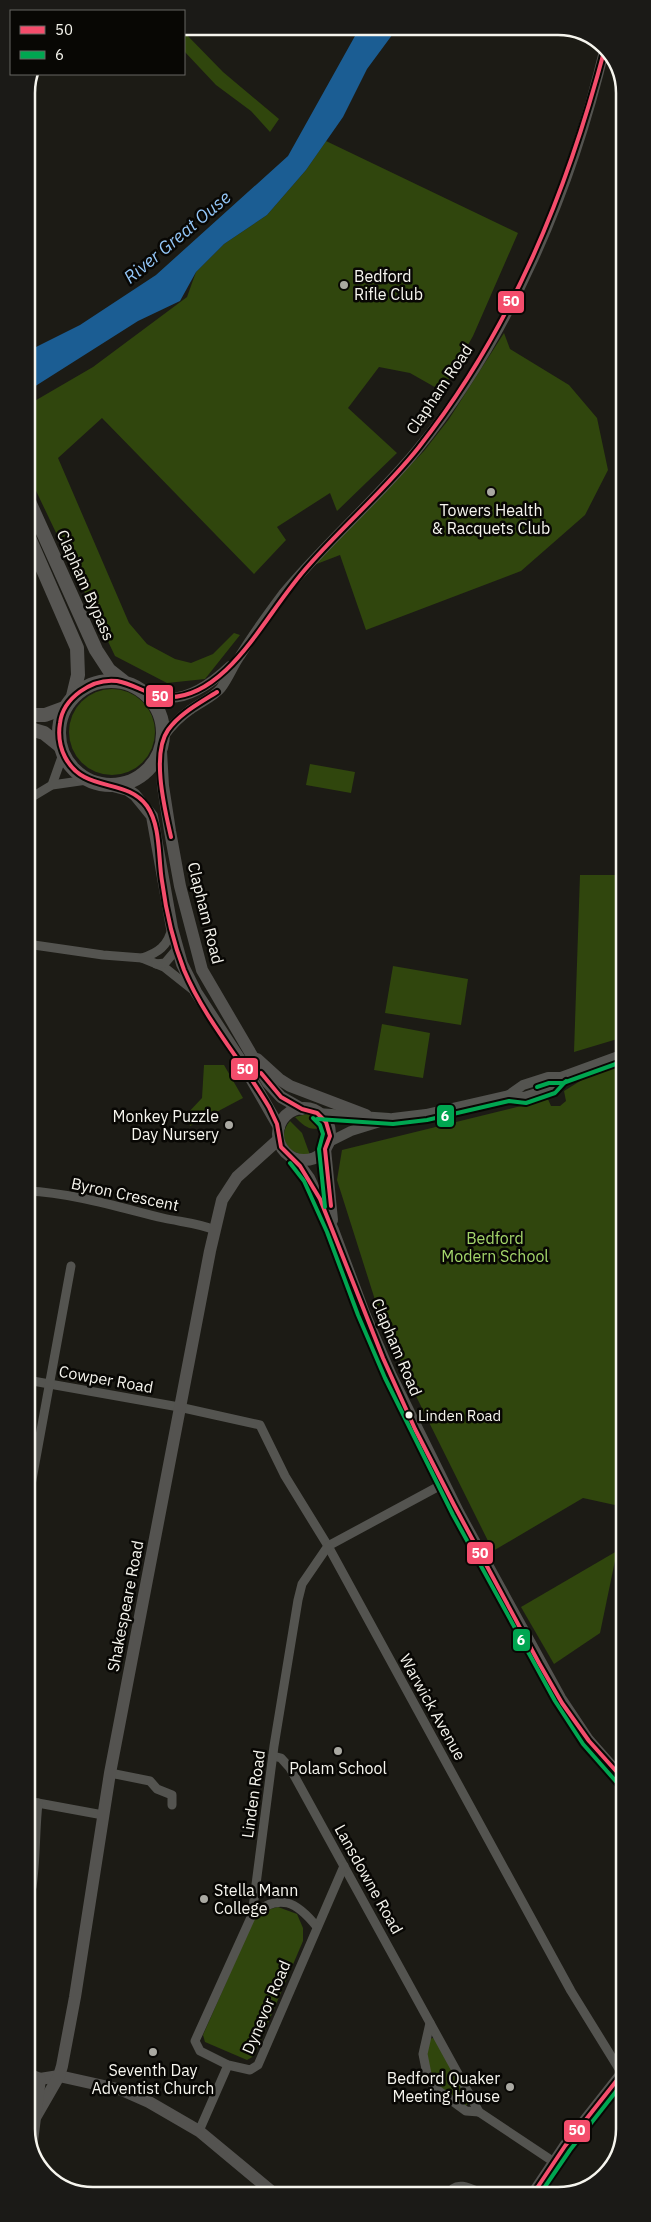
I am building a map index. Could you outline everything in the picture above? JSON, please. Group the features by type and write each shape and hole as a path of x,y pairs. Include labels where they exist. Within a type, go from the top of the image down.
{"highway":[{"name":"Clapham Bypass","path":"35,516 96,650 109,670 123,681"},
{"name":"Clapham Bypass","path":"35,553 77,648 78,675 74,696"},
{"path":"35,730 44,733 61,749 71,767 86,780 113,786 128,783 142,776 153,765 160,751 164,736 161,716 151,698 143,691 123,681 100,682 74,696 64,708 60,720 61,749"},
{"path":"35,715 45,715 64,708"}],"main road":[{"name":"Clapham Road","path":"160,751 162,786 180,886 202,970 258,1068 276,1093 302,1109"},
{"name":"Clapham Road","path":"113,786 128,790 136,795 152,816 177,949 196,992 241,1061 279,1133"},
{"path":"177,949 181,938 176,904 180,886"},
{"path":"251,1054 279,1079 290,1086 366,1115"},
{"path":"258,1158 292,1157 308,1160 314,1158 327,1146 329,1128 317,1113 302,1109 287,1114 279,1133 292,1157"},
{"name":"Shakespeare Road","path":"36,2116 59,2076 75,1997 110,1774 179,1408 222,1200 237,1177 258,1158 279,1133"},
{"name":"Clapham Road","path":"327,1146 333,1230"},
{"name":"Clapham Road","path":"292,1157 309,1178 333,1230 361,1306 391,1376 443,1484 560,1698 588,1740 616,1773"},
{"path":"35,2077 40,2079 59,2076 129,2092 168,2112 199,2131 226,2151 267,2187"},
{"path":"35,2123 40,2079"},
{"path":"537,2187 554,2162 616,2084"}],"street":[{"name":"Clapham Road","path":"164,736 189,710 220,690 239,657 277,602 305,569 417,450 470,375 516,293 542,238 571,165 594,95 603,57"},
{"name":"Clapham Road","path":"143,691 164,698 188,694 209,684 239,657"},
{"path":"52,786 61,749"},
{"path":"35,796 52,786 86,780"},
{"path":"142,958 157,953 163,948 172,928"},
{"path":"35,945 103,955 142,958 156,964 196,992"},
{"path":"156,964 165,962 177,949"},
{"path":"327,1146 351,1131 393,1118 436,1112 508,1095 523,1085 548,1077 561,1077 616,1057"},
{"path":"317,1113 393,1118"},
{"name":"Byron Crescent","path":"35,1191 79,1197 170,1220 202,1225 215,1230"},
{"path":"35,1463 71,1266"},
{"name":"Cowper Road","path":"35,1381 179,1408"},
{"name":"Warwick Avenue","path":"179,1408 260,1425 290,1486 328,1546 567,1982 616,2061"},
{"name":"Linden Road","path":"228,2065 200,2051 195,2041 252,1915 273,1756 302,1584 328,1546 443,1484"},
{"name":"Lansdowne Road","path":"273,1756 287,1762 399,1963 430,2024 479,2112 554,2162"},
{"path":"110,1774 150,1781 158,1789 172,1795 172,1805"},
{"path":"35,1802 103,1815"},
{"path":"35,1828 38,1803"},
{"path":"35,1846 35,1862"},
{"name":"Dynevor Road","path":"199,2131 228,2065 250,2070 258,2065 316,1927 344,1866"},
{"path":"252,1915 263,1906 282,1902 297,1905 316,1927"},
{"name":"Lansdowne Road","path":"430,2024 423,2054 426,2074 436,2089 466,2111 479,2112"}],"green space":[{"path":"185,35 223,72 279,119 270,132 251,111 216,85 185,52"},
{"path":"326,141 518,233 473,336 443,389 440,390 410,373 379,367 348,408 397,453 337,511 330,493 277,527 286,540 254,574 102,418 58,458 129,623 147,644 175,659 191,663 213,654 234,633 240,635 205,679 167,683 115,656 35,489 35,401 93,367 187,297 196,272 224,244 267,215 306,170"},
{"name":"Towers Health & Racquets Club","path":"504,333 510,349 569,385 597,418 608,470 585,515 521,571 366,630 340,555 314,565 424,451 449,419"},
{"path":"112,689 128,692 136,696 148,708 152,716 155,732 152,748 148,756 136,768 128,772 112,775 96,772 88,768 76,756 72,748 69,732 72,716 76,708 88,696 96,692"},
{"path":"310,764 355,772 351,793 306,785"},
{"path":"580,875 616,875 616,1039 574,1052"},
{"path":"393,966 468,979 461,1025 385,1013"},
{"path":"382,1024 430,1033 423,1078 374,1070"},
{"path":"204,1065 224,1065 243,1098 190,1126 187,1114 202,1098"},
{"name":"Bedford Modern School","path":"616,1066 616,1505 583,1498 493,1551 411,1386 376,1303 337,1180 342,1150 529,1104 547,1097 551,1106 560,1106 566,1101 564,1091 585,1078"},
{"path":"307,1114 314,1117 323,1127 314,1129 308,1127 295,1117"},
{"path":"290,1121 302,1133 310,1155 296,1153 284,1140 284,1134"},
{"path":"616,1552 600,1633 554,1664 521,1607"},
{"path":"278,1907 297,1914 303,1928 303,1941 254,2056 247,2060 205,2042 203,2035 254,1919 263,1911"},
{"path":"429,2039 437,2040 469,2102 466,2106 439,2087 429,2073 427,2052"}],"water":[{"name":"River Great Ouse","path":"356,35 392,35 367,69 343,117 306,170 267,215 224,244 196,272 180,301 138,321 35,386 35,348 80,325 156,275 288,156"}],"transit line":[{"name":"50","path":"603,56 573,154 533,257 482,355 452,402 419,447 393,478 309,565 238,658 220,675 207,685 193,692 170,697 149,693 117,681 107,681 89,686 80,691 67,705 62,714 59,732 63,753 73,769 94,781 128,791 138,797 152,814 157,832 162,881 170,926 184,970 202,1006 269,1107 277,1124 281,1147 300,1166 320,1199 383,1358 415,1429 539,1663 562,1703 589,1741 616,1771"},
{"name":"50","path":"171,837 161,782 160,753 163,740 168,730 178,718 217,692"},
{"name":"6","path":"537,1087 549,1083 563,1083 616,1064"},
{"name":"50","path":"261,1073 281,1097 302,1109 317,1113 326,1122 330,1136 325,1149 331,1206"},
{"name":"6","path":"317,1119 393,1124 427,1120 509,1101 526,1103 555,1093 566,1081"},
{"name":"6","path":"313,1118 320,1125 323,1134 319,1149 325,1207"},
{"name":"6","path":"290,1163 304,1181 327,1232 358,1315 385,1378 453,1515 555,1701 583,1744 616,1781"},
{"name":"50","path":"538,2187 565,2146 616,2081"},
{"name":"6","path":"545,2187 570,2150 616,2091"}],"place":[{"name":"Bedford Rifle Club","path":"344,285"},
{"name":"Towers Health & Racquets Club","path":"491,492"},
{"name":"Monkey Puzzle Day Nursery","path":"229,1125"},
{"name":"Linden Road","path":"409,1415"},
{"name":"Polam School","path":"338,1751"},
{"name":"Stella Mann College","path":"204,1899"},
{"name":"Seventh Day Adventist Church","path":"153,2052"},
{"name":"Bedford Quaker Meeting House","path":"510,2087"}]}
